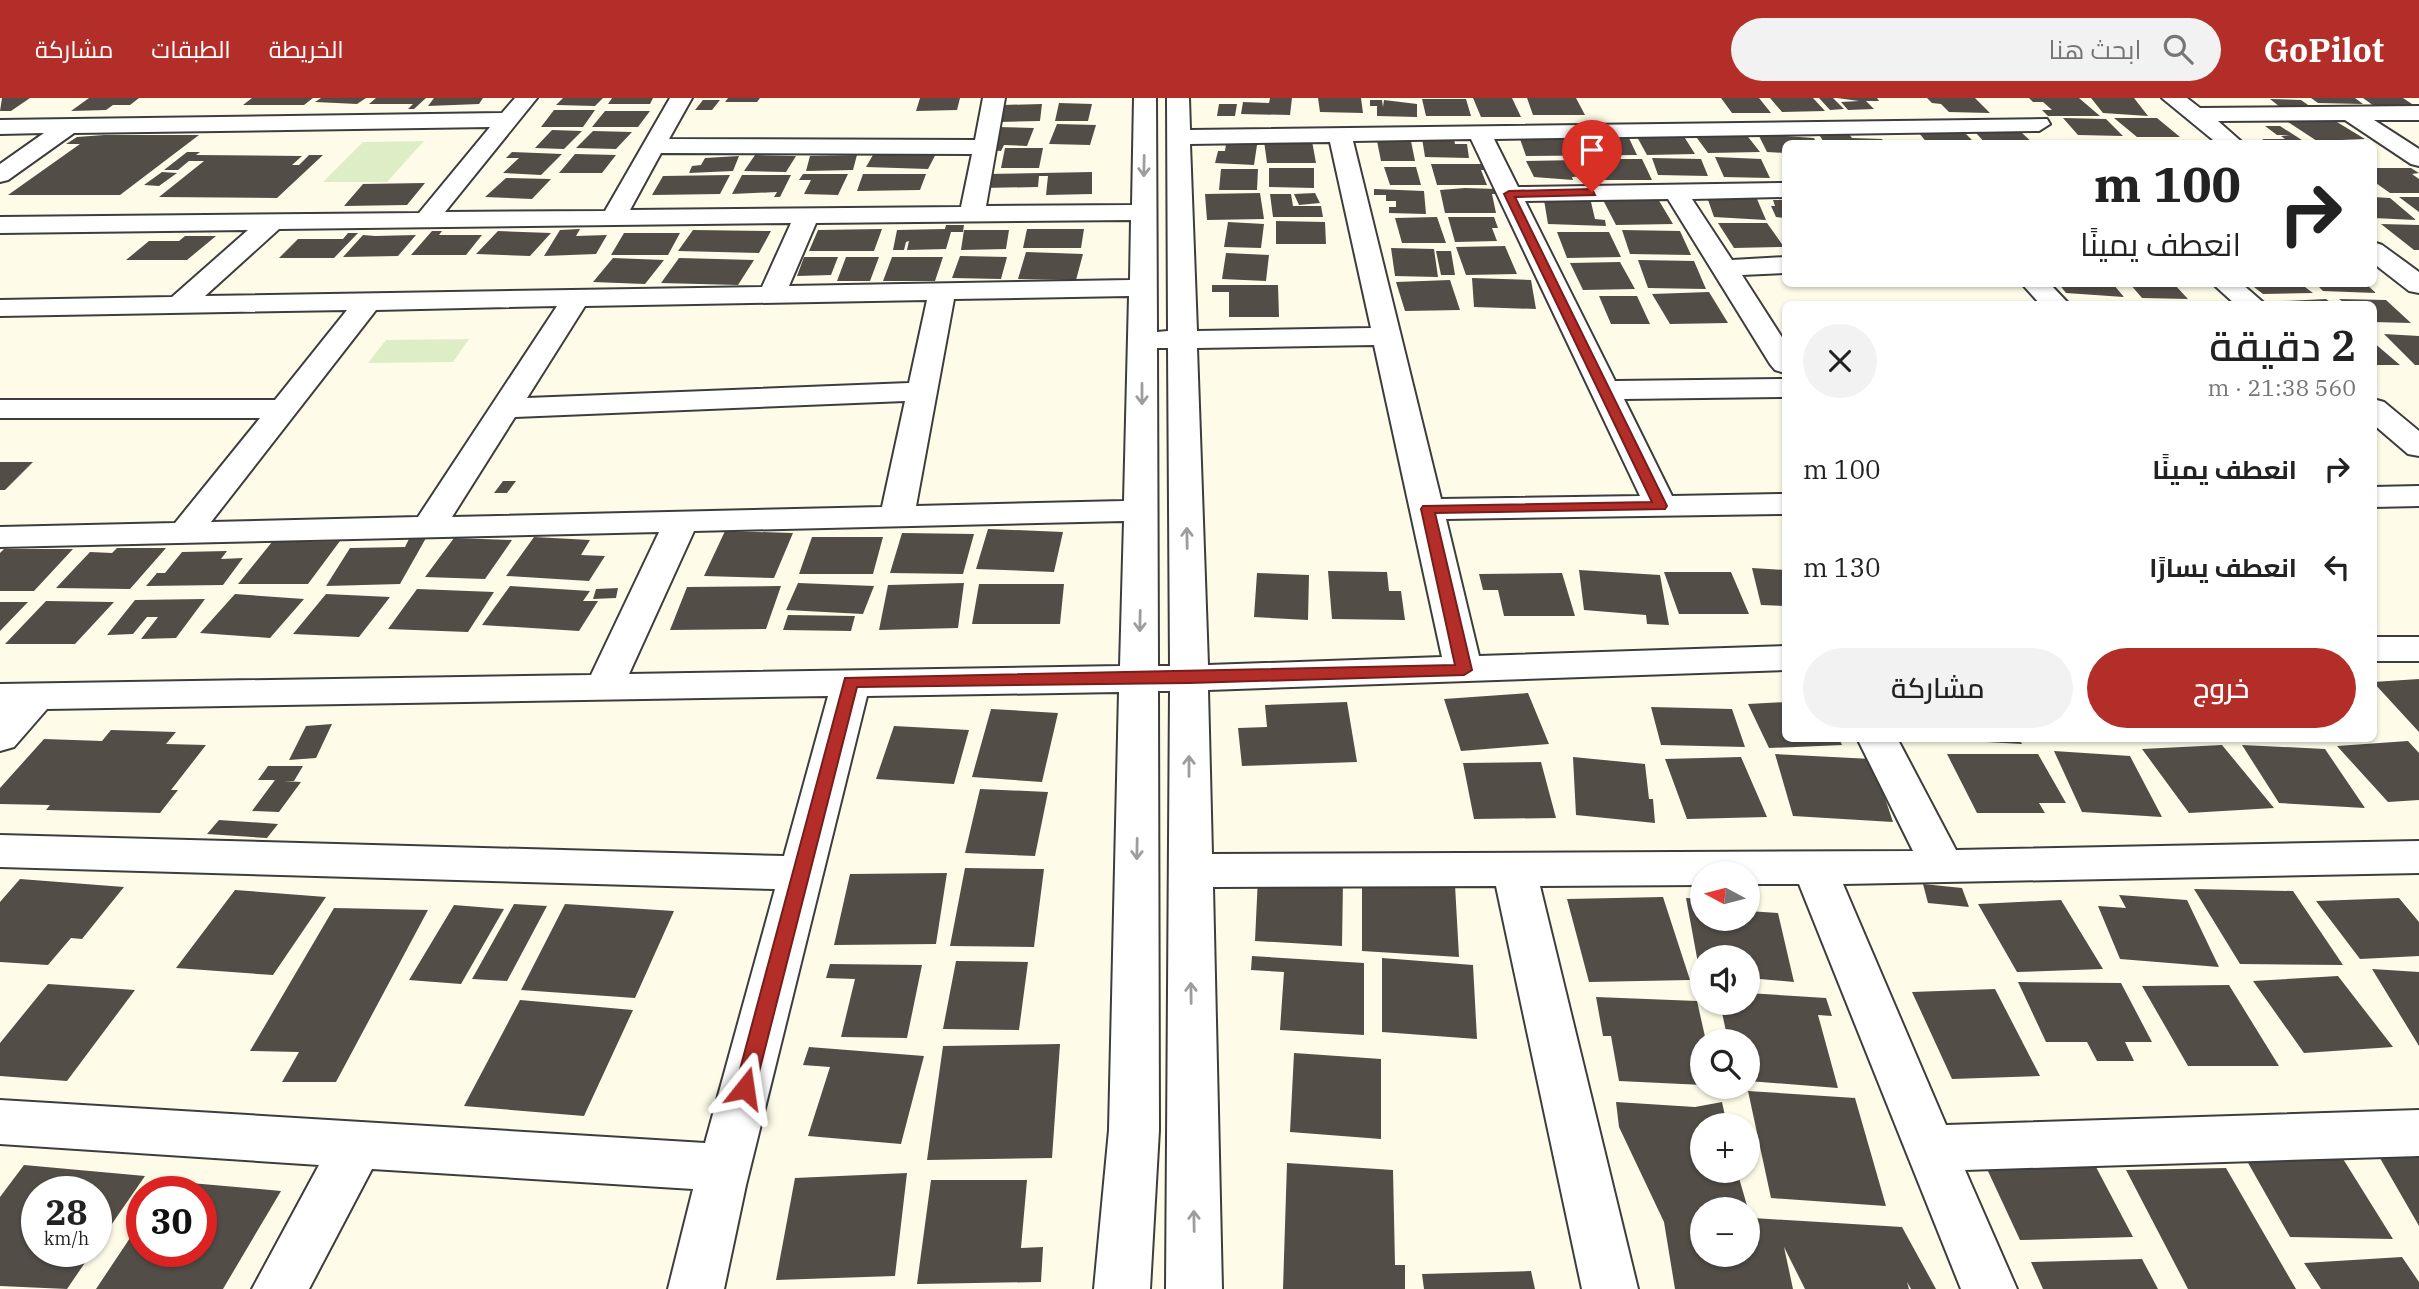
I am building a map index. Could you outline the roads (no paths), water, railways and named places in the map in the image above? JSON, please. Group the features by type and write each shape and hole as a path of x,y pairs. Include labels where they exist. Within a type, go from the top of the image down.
{"street":[{"path":"200,124 230,98"},
{"path":"426,220 526,98"},
{"path":"613,218 681,98"},
{"path":"972,214 994,98"},
{"path":"1122,1289 1134,1129 1145,98"},
{"path":"1178,98 1189,678 1194,1289"},
{"path":"2173,98 2228,140"},
{"path":"1180,137 1886,126 2046,131 2018,107"},
{"path":"2196,115 2419,113"},
{"path":"2350,114 2419,159"},
{"path":"0,127 508,120"},
{"path":"0,176 69,126"},
{"path":"1886,126 1899,140"},
{"path":"1479,132 1661,506"},
{"path":"1340,135 1464,670"},
{"path":"655,146 985,147"},
{"path":"1509,194 1782,190"},
{"path":"1675,191 1782,359"},
{"path":"0,225 1144,212"},
{"path":"772,295 807,215"},
{"path":"179,305 272,222"},
{"path":"2377,252 2407,266 2419,285"},
{"path":"1724,268 1782,265"},
{"path":"2038,287 2052,301"},
{"path":"2230,287 2247,301"},
{"path":"1,309 1143,288"},
{"path":"897,517 942,292"},
{"path":"428,528 576,298"},
{"path":"185,533 368,302"},
{"path":"1143,340 1387,336"},
{"path":"1604,390 1782,388"},
{"path":"505,408 922,391"},
{"path":"0,409 283,409"},
{"path":"2377,411 2419,447"},
{"path":"2377,497 2419,496"},
{"path":"1428,509 1782,504"},
{"path":"0,537 1142,511"},
{"path":"605,686 681,522"},
{"path":"2377,649 2419,649"},
{"path":"0,737 19,697 1189,678 1782,658"},
{"path":"696,1289 724,1168 851,682"},
{"path":"1879,742 1913,804 1942,867"},
{"path":"0,851 801,873"},
{"path":"1189,871 1942,867 2419,857"},
{"path":"1814,868 1989,1289"},
{"path":"1514,869 1611,1289"},
{"path":"6,1131 358,1145 724,1168"},
{"path":"1930,1148 2419,1133"},
{"path":"280,1289 358,1145"}]}
